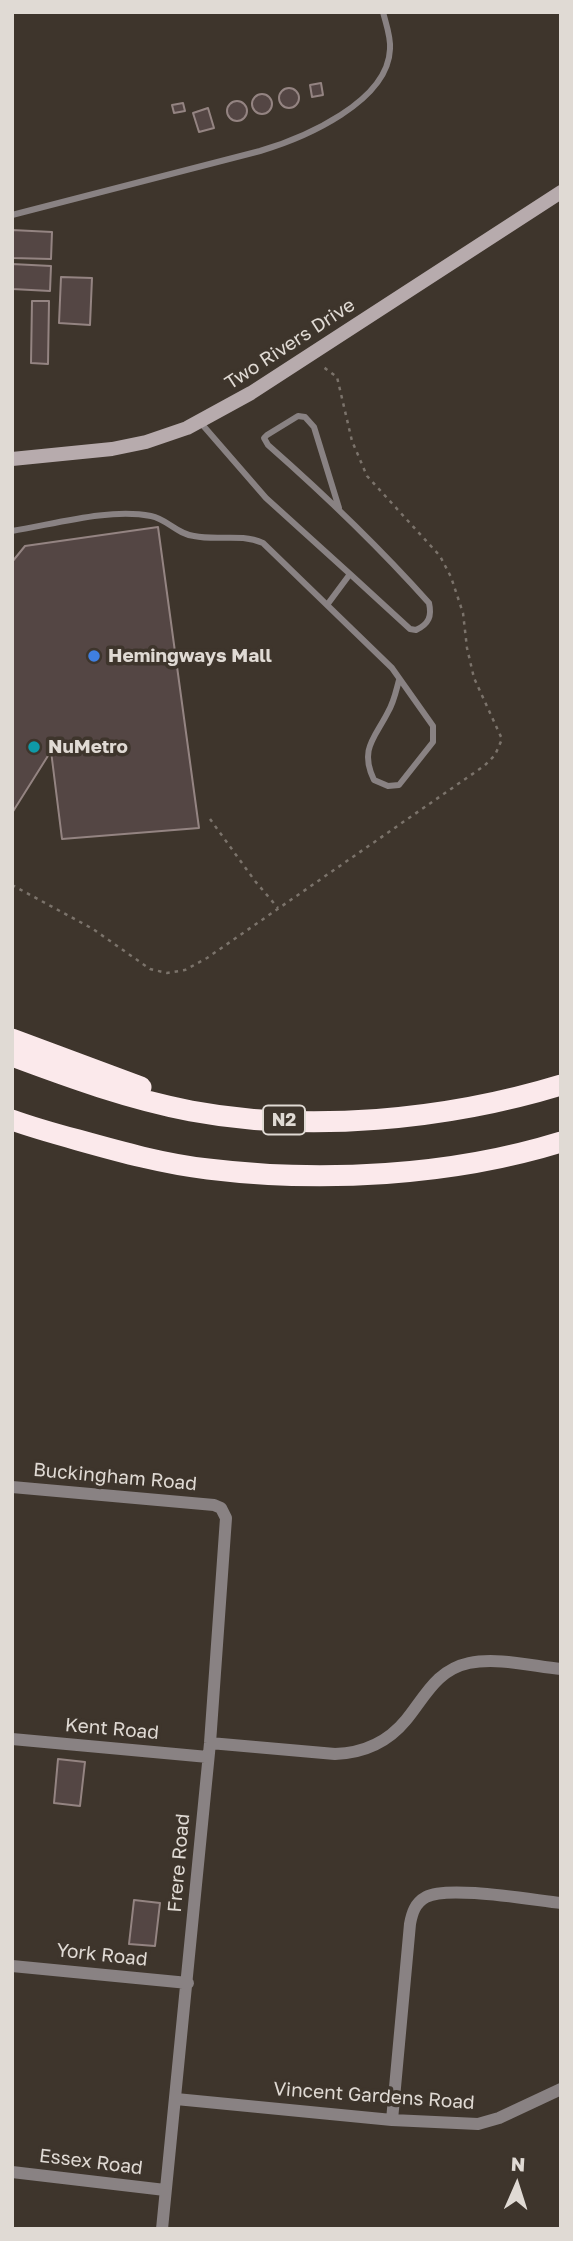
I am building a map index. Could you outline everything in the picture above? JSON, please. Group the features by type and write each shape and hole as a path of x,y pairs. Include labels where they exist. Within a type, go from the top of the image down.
{"highway":[{"path":"12,1039 231,1117"},
{"name":"N2","path":"12,1056 100,1088 189,1110 231,1117 308,1121 403,1118 481,1106 561,1085"},
{"path":"12,1120 129,1154 194,1167 305,1175 418,1171 530,1152 561,1142"}],"main road":[{"name":"Two Rivers Drive","path":"12,459 135,444 168,436 200,422 298,363 561,192"}],"street":[{"name":"Buckingham Road","path":"12,1487 214,1505"},
{"name":"Frere Road","path":"162,2229 210,1743 226,1518 221,1508 214,1505"},
{"path":"210,1743 350,1754 384,1740 405,1721 436,1679 453,1668 469,1663 493,1662 561,1669"},
{"name":"Kent Road","path":"12,1739 208,1757"},
{"path":"392,2120 410,1924 418,1903 426,1896 451,1892 561,1903"},
{"name":"York Road","path":"12,1966 188,1983"},
{"name":"Vincent Gardens Road","path":"176,2099 392,2120 478,2124 499,2118 561,2088"},
{"name":"Essex Road","path":"12,2172 165,2190"}],"lane":[{"path":"12,215 260,151 299,138 367,96 377,84 386,68 390,49 383,12"},
{"path":"200,422 266,498 410,629 416,630 431,616 429,603 376,544 268,445 264,438 292,417 298,416 309,421 314,427 339,508"},
{"path":"12,531 112,514 134,514 161,519 180,532 193,536 253,538 263,544 377,653 399,680 430,720 433,742 409,775 393,787 374,780 370,772 369,747 392,704 399,680"},
{"path":"327,605 350,575"}],"path":[{"path":"12,885 93,929 150,969 167,973 185,970 278,909 484,766 495,755 502,740 474,678 463,613 451,577 440,556 367,476 352,441 337,377 327,368 314,363 298,363"},
{"path":"210,818 278,909"}],"building":[{"path":"321,83 323,95 312,97 310,85"},
{"path":"289,88 296,91 299,98 296,105 289,108 282,105 279,98 282,91"},
{"path":"262,94 269,97 272,104 269,111 262,114 255,111 252,104 255,97"},
{"path":"237,101 244,104 247,111 244,118 237,121 230,118 227,111 230,104"},
{"path":"183,103 185,111 174,113 172,105"},
{"path":"208,108 214,128 199,132 193,113"},
{"path":"12,230 52,232 51,259 12,258"},
{"path":"12,264 51,266 50,291 12,289"},
{"path":"61,277 92,278 90,325 59,323"},
{"path":"32,301 49,301 48,364 31,363"},
{"name":"Hemingways Mall","path":"158,527 199,828 62,839 51,751 12,813 12,562 25,546"},
{"path":"58,1759 85,1762 80,1806 54,1803"},
{"path":"134,1900 160,1903 155,1946 129,1944"}],"place":[{"name":"Hemingways Mall","path":"94,656"},
{"name":"NuMetro","path":"34,747"}]}
